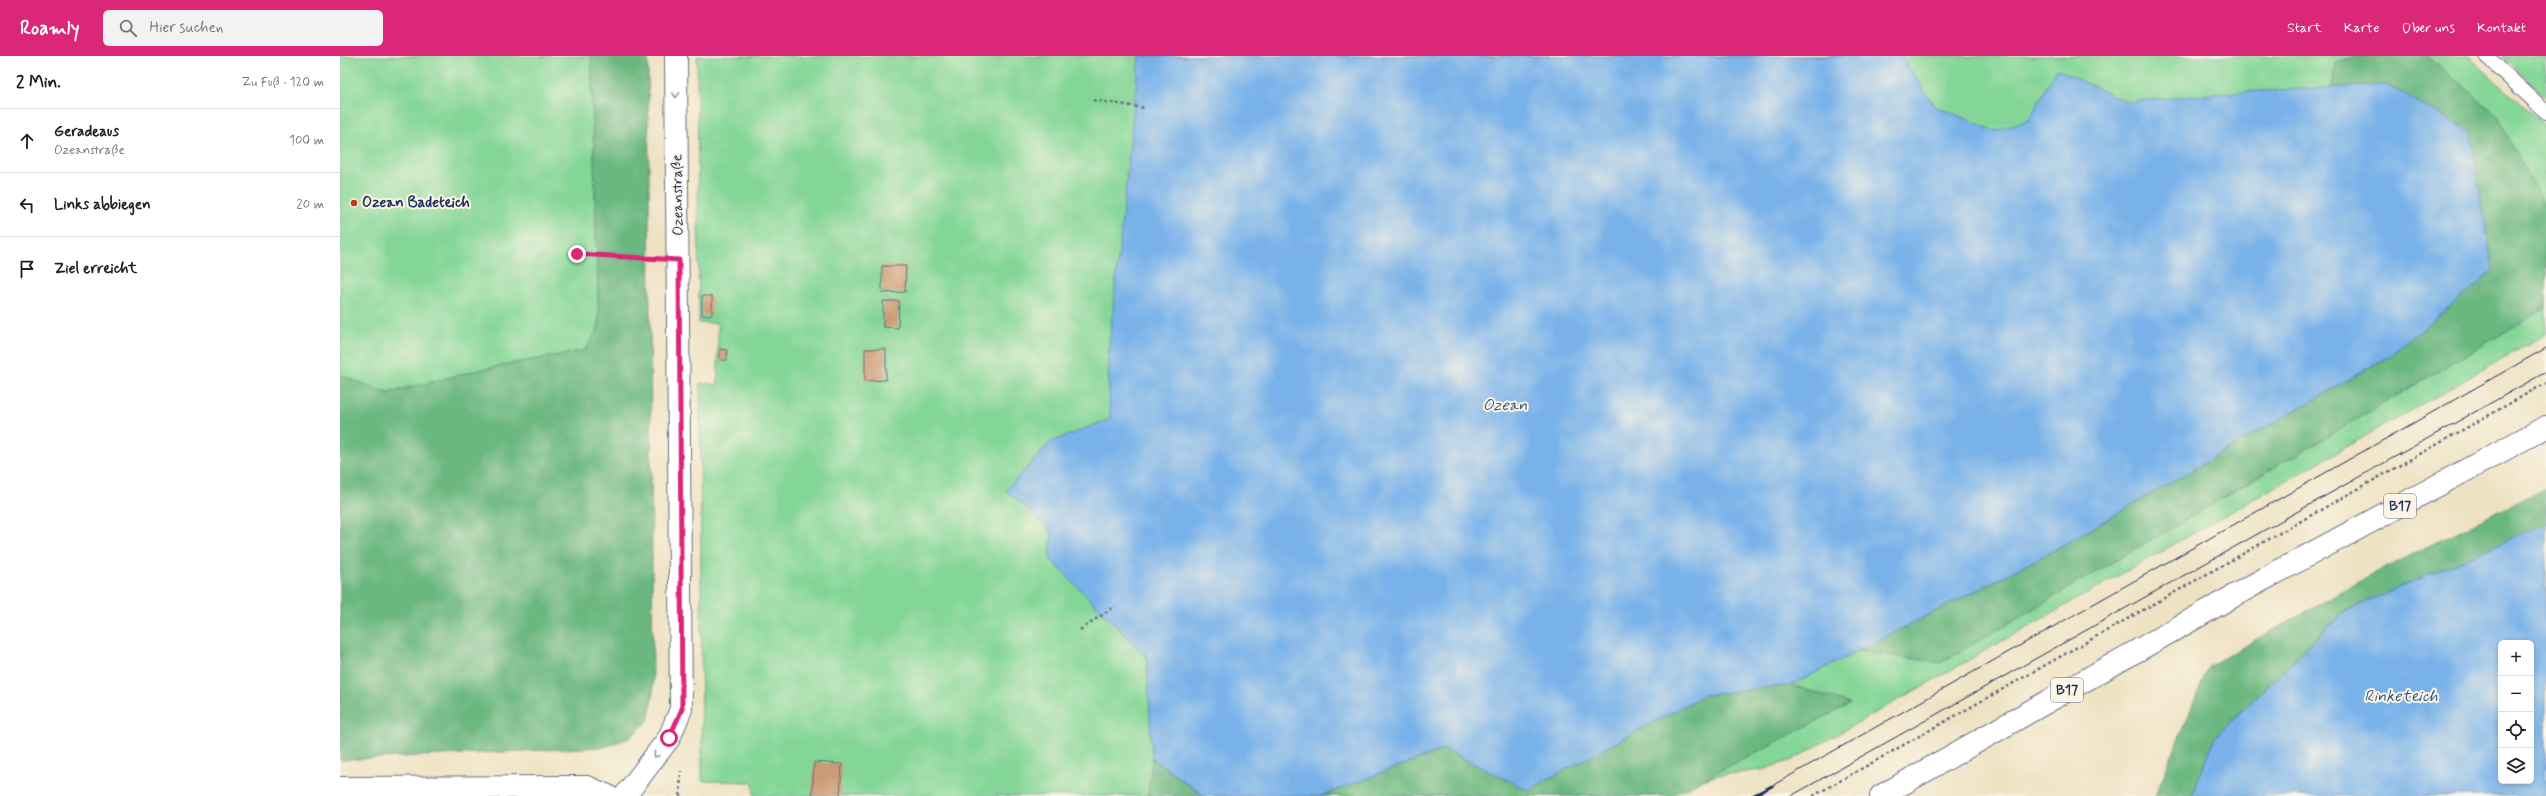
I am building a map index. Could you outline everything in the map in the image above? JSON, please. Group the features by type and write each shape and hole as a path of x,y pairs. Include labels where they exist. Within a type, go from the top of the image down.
{"street":[{"name":"Ozeanstraße","path":"625,796 669,738 682,709 676,56"},
{"name":"B17","path":"1881,796 2253,585 2546,427"},
{"path":"340,788 587,787 608,796"}],"lane":[{"path":"2486,56 2546,112"}],"path":[{"path":"1093,100 1145,108"},
{"path":"577,254 679,260"},
{"path":"1813,796 2546,384"},
{"path":"1080,630 1115,606"}],"green space":[{"path":"340,56 591,56 599,328 585,350 478,370 387,393 340,375"},
{"path":"591,56 648,56 653,693 648,721 631,737 605,747 340,760 340,375 388,393 478,370 585,350 599,327"},
{"name":"Ozean","path":"697,56 2468,56 2546,127 2546,334 1792,760 1762,770 1719,775 1696,782 1671,796 754,796 753,782 702,781 700,383 718,385 718,323 699,323"},
{"path":"2362,56 2427,56 2496,114 2546,209 2546,308 1941,663 1858,651 2049,553 2389,356 2387,85 2332,88 2336,62"},
{"path":"2502,56 2546,56 2546,97"},
{"path":"2546,488 2546,523 2344,612 2215,737 2192,796 2155,796 2209,666 2386,567"},
{"path":"1792,685 1850,704 1671,796 1321,796 1444,749 1528,790 1704,695"},
{"path":"1152,758 1203,796 1148,796"}],"water":[{"name":"Ozean","path":"1139,56 1901,56 1935,106 1995,131 2029,120 2056,69 2127,102 2237,92 2387,85 2470,131 2493,271 2389,356 2049,553 1792,685 1704,695 1528,790 1444,749 1321,796 1204,796 1152,758 1147,657 1050,559 1052,531 1006,490 1051,442 1110,419 1108,358"},
{"name":"Rinketeich","path":"2546,523 2546,796 2192,796 2215,737 2344,612"}],"building":[{"path":"882,266 906,266 905,292 882,293"},
{"path":"702,296 712,296 712,315 702,315"},
{"path":"883,301 899,301 898,328 883,327"},
{"path":"720,349 727,350 727,360 720,360"},
{"path":"865,349 886,349 886,380 865,381"},
{"path":"814,762 842,764 840,796 812,795"}],"tram line":[{"path":"1754,796 2546,348"},
{"path":"1791,796 2546,372"}],"railway":[{"path":"1752,796 1772,786"}],"place":[{"name":"Ozean Badeteich","path":"354,203"}],"route":[{"path":"577,254 679,260 682,709 669,738"}]}
